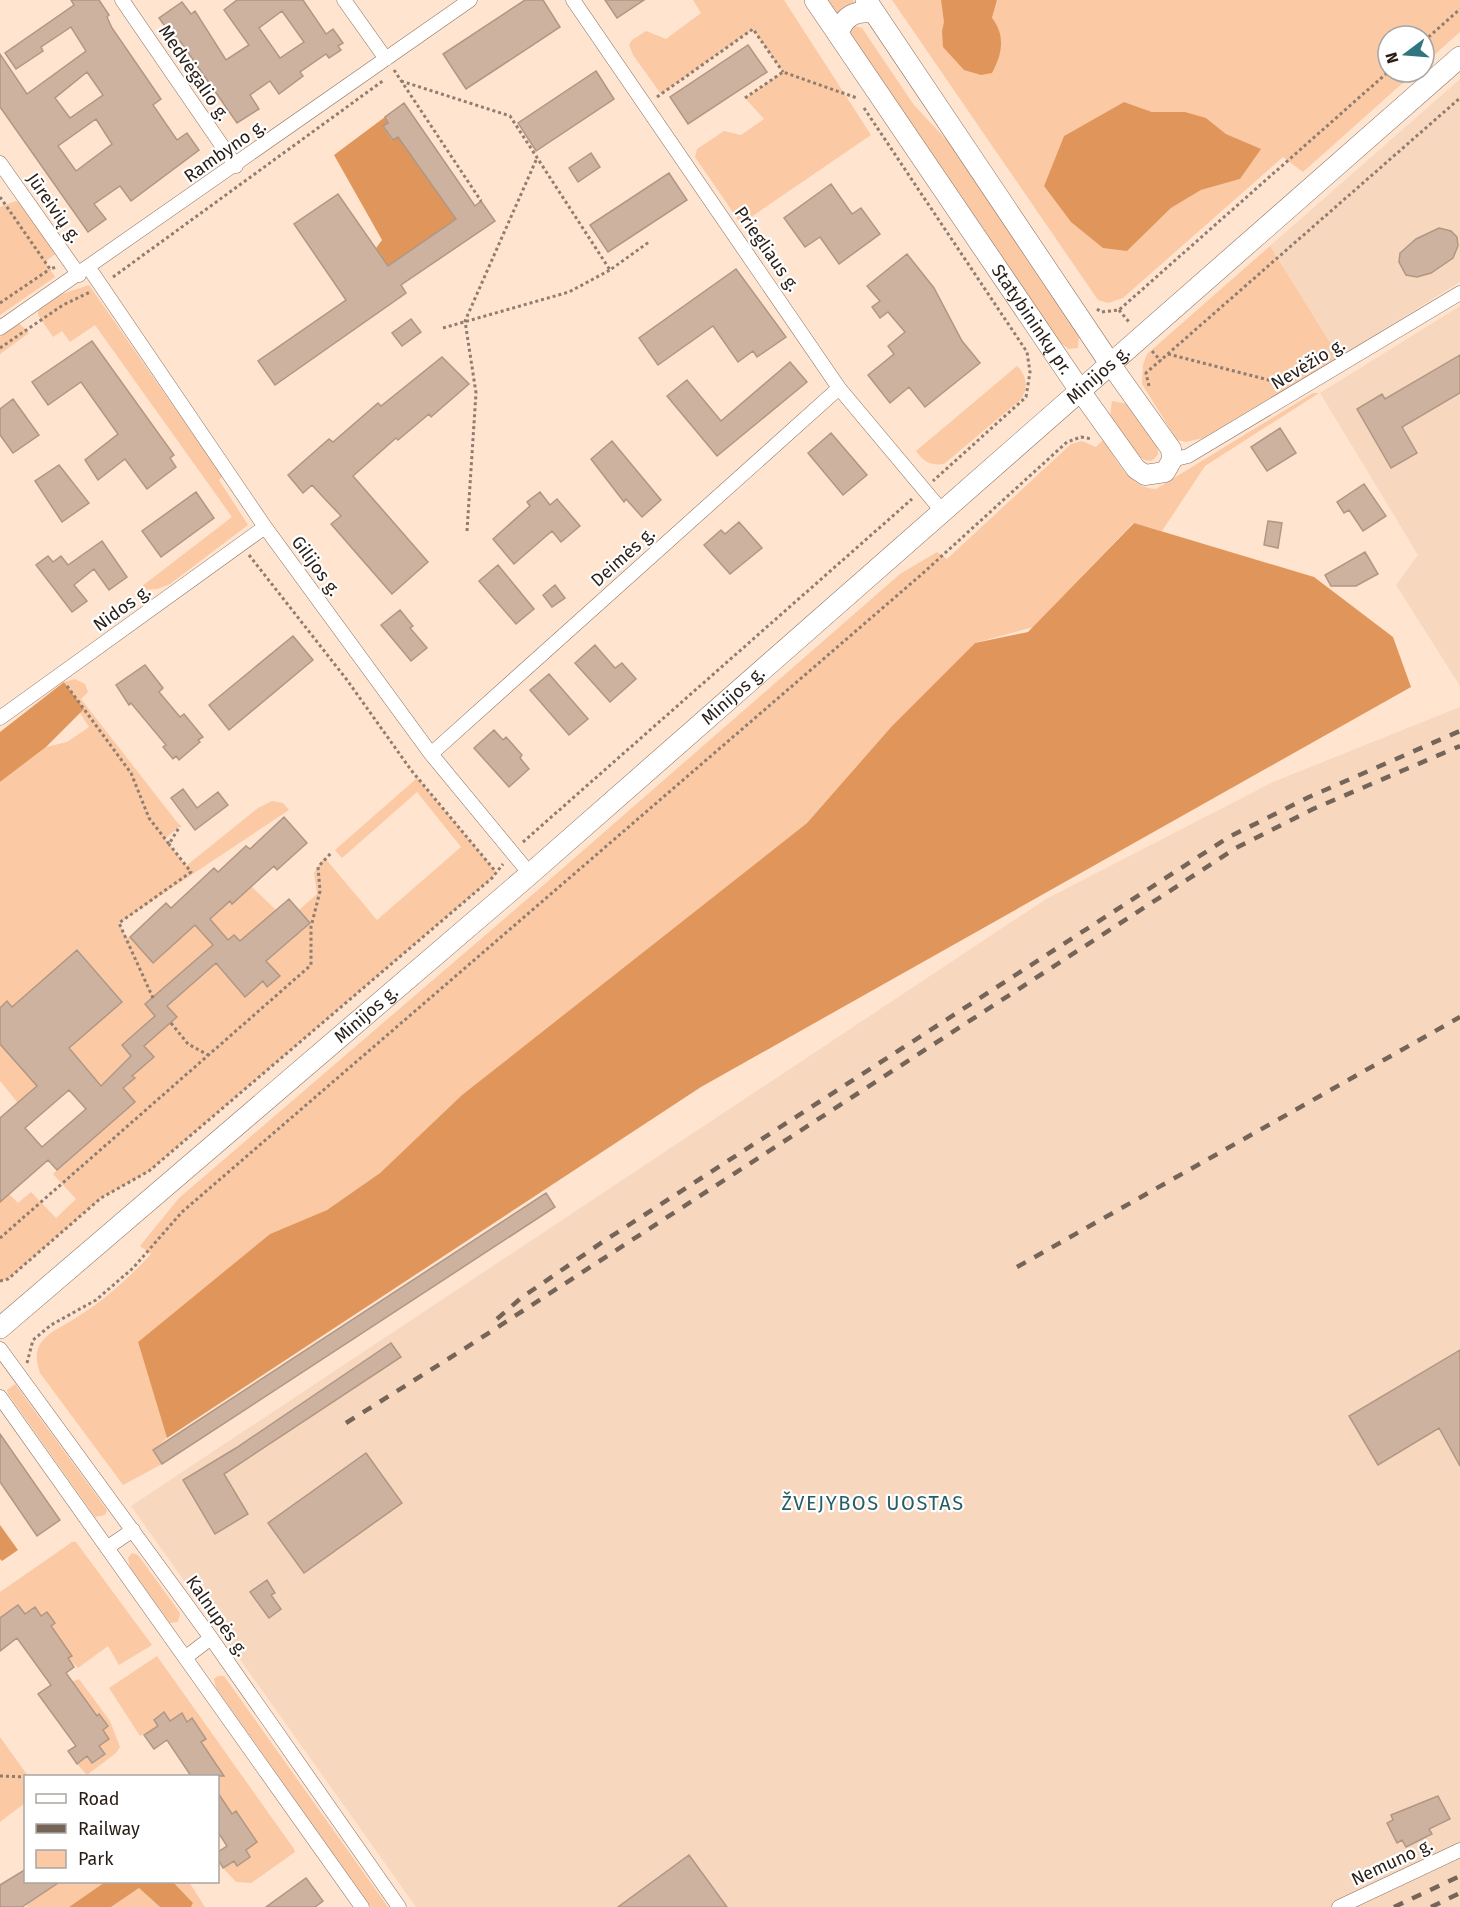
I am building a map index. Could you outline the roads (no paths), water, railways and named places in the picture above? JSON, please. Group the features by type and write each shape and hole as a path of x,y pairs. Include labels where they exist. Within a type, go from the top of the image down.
{"main road":[{"name":"Statybininkų pr.","path":"815,0 1081,392 1136,469 1145,475 1165,472 1172,460"},
{"path":"838,33 842,23 849,15 869,6 1111,365 1171,448 1172,460"},
{"name":"Minijos g.","path":"0,1328 530,874 1460,57"}],"street":[{"name":"Medvėgalio g.","path":"122,0 236,166"},
{"path":"344,0 386,59"},
{"name":"Rambyno g.","path":"0,328 236,166 470,0"},
{"name":"Priegliaus g.","path":"573,0 839,388 942,511"},
{"name":"Jūreivių g.","path":"0,163 84,271"},
{"name":"Gilijos g.","path":"84,271 101,286 265,527 431,754 530,874"},
{"name":"Nevėžio g.","path":"1172,460 1188,456 1460,293"},
{"name":"Deimės g.","path":"431,754 839,388"},
{"name":"Nidos g.","path":"0,718 265,527"},
{"name":"Kalnupės g.","path":"0,1349 211,1638 399,1907"},
{"path":"0,1397 362,1907"},
{"path":"108,1547 133,1530"},
{"path":"186,1658 211,1638"},
{"name":"Nemuno g.","path":"1339,1907 1460,1850"}],"railway":[{"path":"497,1319 521,1298 604,1241 1229,837 1309,797 1460,731"},
{"path":"346,1423 464,1349 1236,848 1313,809 1460,746"},
{"path":"1017,1267 1460,1017"},
{"path":"1394,1907 1460,1876"},
{"path":"1431,1907 1460,1893"}],"district":[{"name":"ŽVEJYBOS UOSTAS","path":"873,1503"}]}
